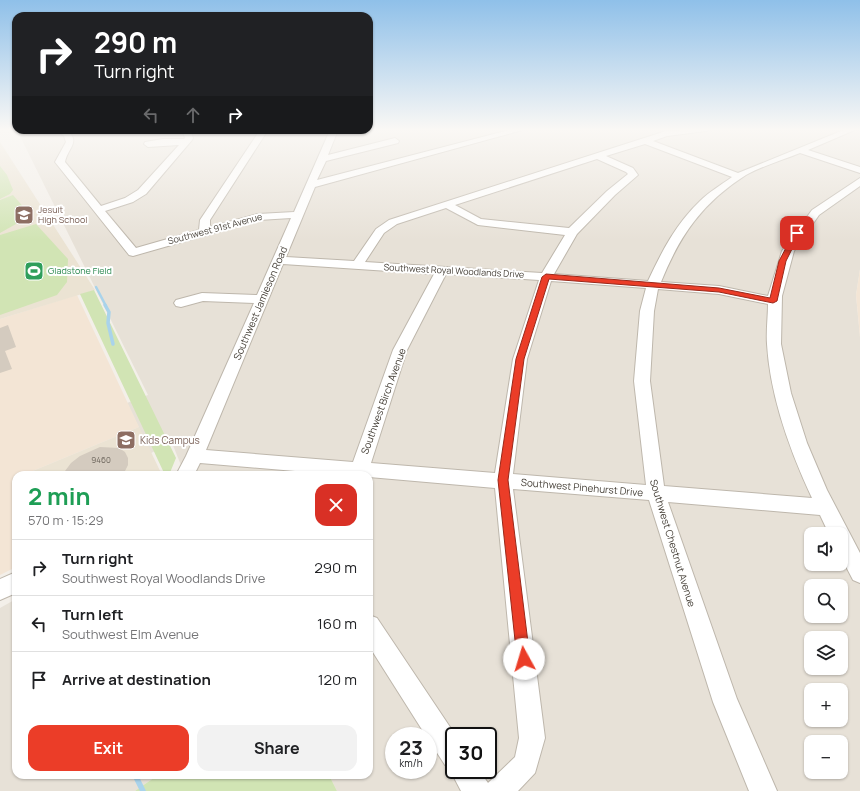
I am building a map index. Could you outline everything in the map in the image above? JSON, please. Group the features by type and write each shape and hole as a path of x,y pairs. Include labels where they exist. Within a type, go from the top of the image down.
{"street":[{"path":"63,166 98,210 129,200 142,192 165,166"},
{"path":"204,232 205,220 240,166"},
{"name":"Southwest Jamieson Road","path":"187,471 195,456 319,166"},
{"path":"311,184 380,166"},
{"path":"357,265 383,227 567,166"},
{"path":"498,791 526,764 532,738 503,480 520,359 546,277 572,232 611,193 633,175 630,170 621,166"},
{"path":"712,166 738,176"},
{"name":"Southwest Chestnut Avenue","path":"762,166 738,176 704,203 684,226 665,256 653,285 647,311 642,381 656,494 725,702 763,791"},
{"path":"848,166 860,170"},
{"path":"835,527 825,507 797,439 781,383 774,341 773,301 782,261 797,233 819,208 836,194 860,181"},
{"path":"447,205 478,222 572,232"},
{"name":"Southwest 91st Avenue","path":"98,210 133,252 264,216 298,215"},
{"name":"Southwest Royal Woodlands Drive","path":"278,260 546,277 727,291 773,301"},
{"name":"Southwest Birch Avenue","path":"360,468 400,350 442,271"},
{"path":"181,303 202,297 262,298"},
{"name":"Southwest Pinehurst Drive","path":"195,456 284,469 360,468 825,507"},
{"path":"848,550 860,573"},
{"path":"0,590 12,584"},
{"path":"373,632 445,742"},
{"path":"469,779 477,791"}],"shaded area":[{"name":"Jesuit High School","path":"0,166 15,166 95,290 0,319"},
{"path":"35,166 860,166 860,269 856,295 860,337 860,791 337,791 331,779 373,779 373,471 183,471 172,443 151,453 127,403 148,395"},
{"path":"860,269 860,337 856,295"},
{"path":"77,295 139,427 33,471 12,471 12,569 0,575 0,319"},
{"name":"Kids Campus","path":"139,427 160,471 33,471"},
{"path":"12,601 12,779 152,779 135,791 0,791 0,608"}],"green space":[{"path":"0,166 7,175 13,190 10,194 0,199"},
{"path":"13,195 26,210 16,224 0,233 0,200"},
{"name":"Gladstone Field","path":"36,224 68,259 67,282 57,295 0,315 0,235"},
{"path":"94,290 176,458 171,471 163,471 80,294"},
{"path":"152,779 331,779 337,791 135,791"}],"building":[{"path":"8,325 16,347 5,351 12,369 0,373 0,328"},
{"name":"Kids Campus","path":"100,447 119,448 125,452 128,458 128,465 125,471 65,471 71,463 80,456"}],"waterway":[{"path":"96,287 106,306"},
{"path":"105,305 109,312 108,323 113,344"},
{"path":"137,779 143,791"}],"place":[{"name":"Jesuit High School","path":"24,215"},
{"name":"Gladstone Field","path":"34,271"},
{"name":"Kids Campus","path":"126,440"}],"route":[{"path":"524,659 503,480 520,359 546,277 719,290 773,301 782,261 797,233"}]}
